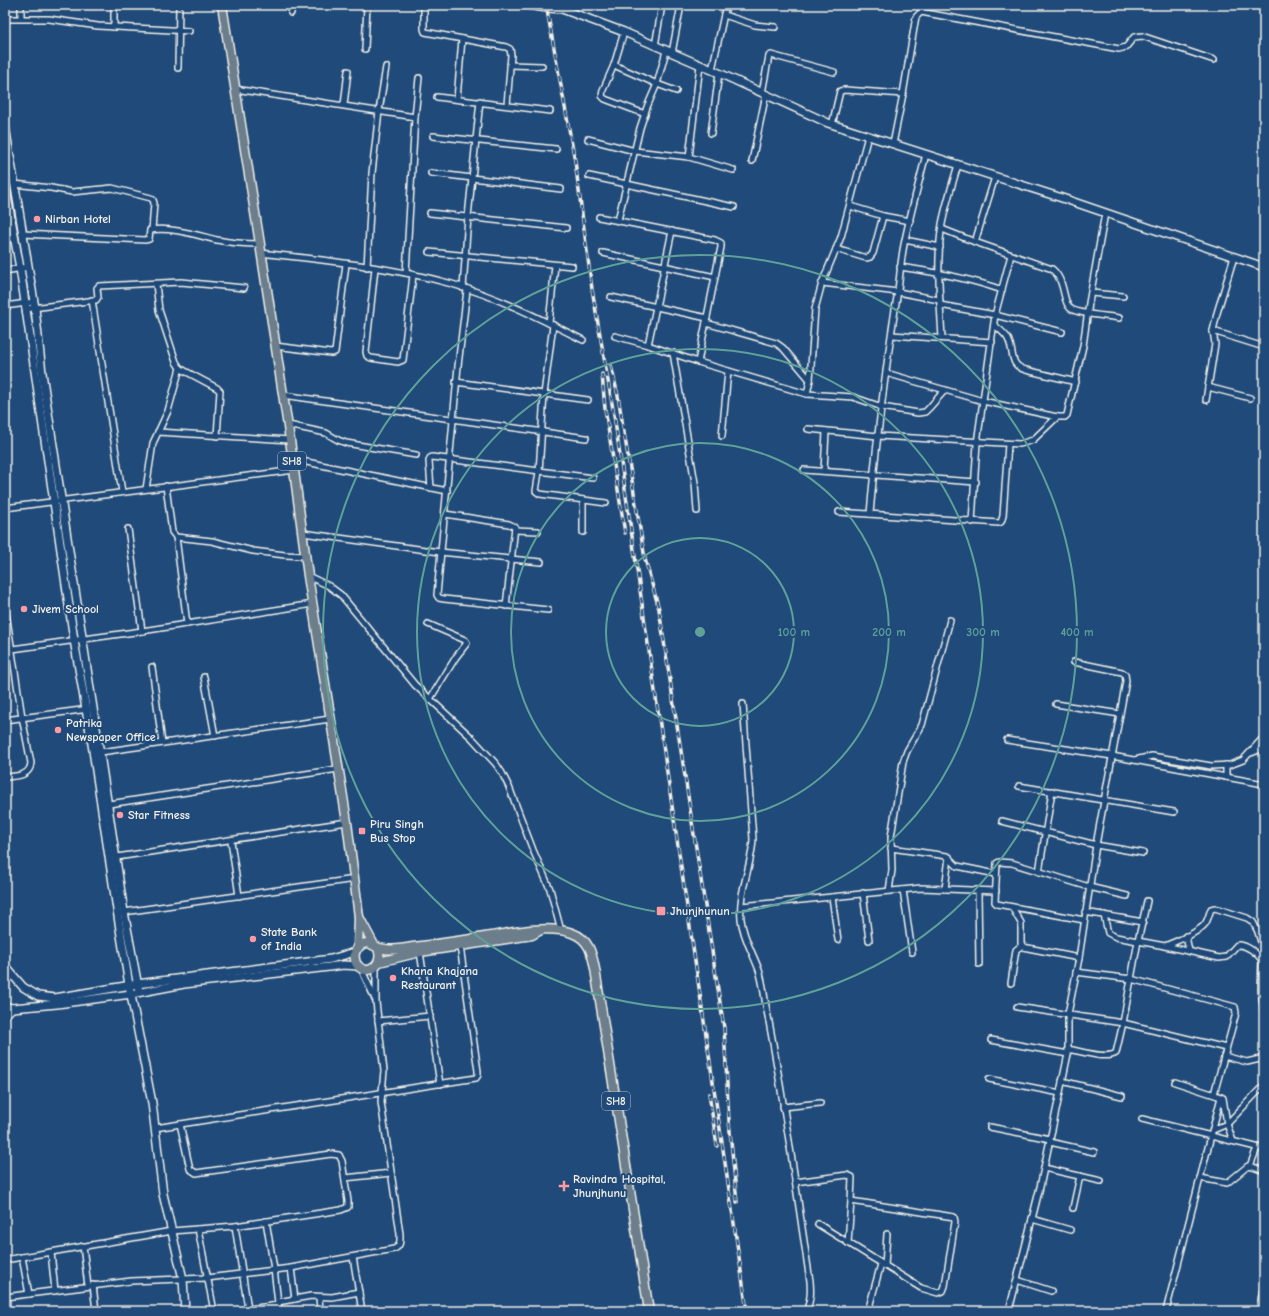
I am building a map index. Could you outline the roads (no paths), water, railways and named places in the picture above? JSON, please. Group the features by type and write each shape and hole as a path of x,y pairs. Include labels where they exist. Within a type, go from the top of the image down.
{"main road":[{"name":"SH8","path":"222,5 288,425 308,576 355,879 359,917 354,957 360,967 369,969 378,964 420,952 532,935 542,930"},
{"name":"SH8","path":"359,917 375,946 380,951 378,964"},
{"name":"SH8","path":"356,950 360,945 367,943 375,946 400,949 530,930 570,932 580,936 588,944 594,961 635,1228 650,1310"}],"street":[{"path":"21,5 21,18"},
{"path":"114,5 114,27"},
{"path":"178,68 179,5"},
{"path":"291,13 292,5"},
{"path":"365,49 367,5"},
{"path":"424,5 425,32 508,48 511,53 507,105"},
{"path":"527,5 547,8 562,7 720,73 805,114 832,125 926,154 1264,267"},
{"path":"655,46 662,5"},
{"path":"618,220 645,114 669,52 681,5"},
{"path":"712,70 726,5"},
{"path":"892,144 903,94 914,22 916,17 921,12 1119,49 1126,46 1134,37 1142,36 1214,60"},
{"path":"724,16 755,25 775,27"},
{"path":"5,19 48,19 86,25 189,31"},
{"path":"624,32 614,65 603,90 603,98 645,114"},
{"path":"457,99 462,39"},
{"path":"752,162 769,56 771,55 834,72"},
{"path":"510,65 542,66"},
{"path":"614,65 676,91"},
{"path":"689,157 700,65"},
{"path":"367,267 372,173 378,111 386,67"},
{"path":"344,105 348,72"},
{"path":"711,133 720,73"},
{"path":"406,273 415,117 419,78"},
{"path":"235,89 415,117"},
{"path":"832,125 840,91 845,90 903,94"},
{"path":"437,97 480,101 550,111"},
{"path":"480,101 468,217 465,255 465,289 437,592 439,598 548,610"},
{"path":"5,126 23,234 25,306 74,640 133,984 139,992"},
{"path":"433,136 556,149"},
{"path":"807,394 810,380 815,308 822,283 841,237 868,136"},
{"path":"588,139 635,151 689,157 733,170"},
{"path":"870,514 873,475 898,292 900,267 926,154"},
{"path":"942,338 939,273 940,247 945,209 958,165"},
{"path":"431,173 561,189"},
{"path":"589,176 734,207"},
{"path":"975,242 995,177"},
{"path":"14,184 72,192 112,188 151,198 154,203 152,230 149,232 148,239 146,240 23,234"},
{"path":"5,186 34,305 42,373 117,857 133,984 131,994 152,1103 163,1194 183,1279 185,1311"},
{"path":"850,206 883,216 910,221"},
{"path":"430,213 566,228"},
{"path":"886,373 983,401 1065,417 1068,413 1076,382 1105,213"},
{"path":"836,249 866,258 870,257 873,253 883,216"},
{"path":"599,217 719,242 721,247 698,362"},
{"path":"152,230 165,229 234,243 260,244"},
{"path":"942,229 1052,269 1057,273 1060,279 1068,307 1073,310 1119,318"},
{"path":"648,345 672,231"},
{"path":"905,240 940,247"},
{"path":"429,252 572,266"},
{"path":"261,253 406,273 465,289 529,313 583,340"},
{"path":"603,253 715,277"},
{"path":"972,522 976,482 977,443 994,325 1011,255"},
{"path":"1206,400 1215,344 1213,331 1234,257"},
{"path":"275,346 331,353 335,352 346,264"},
{"path":"555,265 539,472 536,489 538,493 606,503"},
{"path":"900,267 939,273 983,283 1002,290"},
{"path":"5,271 24,268"},
{"path":"375,268 366,352 367,356 370,358 398,362 403,360 413,275"},
{"path":"5,306 25,306 98,299 97,288 99,286 181,282 244,288"},
{"path":"822,283 898,292 1062,332"},
{"path":"156,284 159,310 176,362 180,368 220,391 217,436"},
{"path":"1091,293 1123,296"},
{"path":"611,297 706,320 776,343 783,348 810,380"},
{"path":"92,300 122,492"},
{"path":"994,325 1002,331 1009,340 1014,362 1018,367 1076,382"},
{"path":"1213,331 1264,347"},
{"path":"892,335 992,342"},
{"path":"615,336 807,394 853,397 882,407 921,413 929,408 945,390"},
{"path":"673,353 695,483 696,511"},
{"path":"146,489 151,452 168,411 180,368"},
{"path":"722,436 728,371"},
{"path":"456,382 588,400"},
{"path":"1208,387 1250,398"},
{"path":"283,395 542,433 586,438"},
{"path":"808,429 878,436 977,443 1020,444 1033,440 1057,416"},
{"path":"288,425 326,432 338,440 346,443 416,455"},
{"path":"158,432 290,440"},
{"path":"824,471 826,432"},
{"path":"839,512 999,523 1002,519 1008,444"},
{"path":"431,488 430,458 434,457 593,478"},
{"path":"292,459 447,491"},
{"path":"5,508 294,470"},
{"path":"804,470 976,482"},
{"path":"166,486 172,532 176,537 187,624"},
{"path":"582,500 583,532"},
{"path":"445,514 514,526 515,530 506,606"},
{"path":"128,529 142,631"},
{"path":"515,530 538,531"},
{"path":"303,533 440,552 541,562"},
{"path":"176,537 202,540 264,553 306,556"},
{"path":"308,576 328,586 341,596 415,685 472,738 490,757 502,773 550,889 561,931"},
{"path":"5,650 142,631 313,604"},
{"path":"5,606 22,717 31,763 28,772 5,777"},
{"path":"889,891 892,870 891,848 905,755 922,725 950,620"},
{"path":"428,624 465,640 467,643 456,657 430,699"},
{"path":"1009,1311 1044,1168 1068,1052 1068,1014 1079,958 1096,845 1126,681 1125,674 1120,671 1074,662"},
{"path":"152,667 162,743"},
{"path":"204,677 215,736"},
{"path":"742,704 753,839 752,857 744,882 741,920 744,933 762,981 783,1107 811,1293 806,1311"},
{"path":"1056,704 1120,714"},
{"path":"5,720 94,708"},
{"path":"100,752 330,719"},
{"path":"1134,760 1152,756 1211,766 1226,765 1243,760 1264,737"},
{"path":"1007,740 1112,756 1264,784 1264,780"},
{"path":"1250,753 1264,748"},
{"path":"1168,758 1181,769"},
{"path":"1226,765 1226,777"},
{"path":"109,804 338,769"},
{"path":"1019,786 1174,812"},
{"path":"1039,872 1052,792"},
{"path":"1002,821 1096,845 1143,853"},
{"path":"117,857 347,822"},
{"path":"231,840 239,896"},
{"path":"891,848 948,857 957,866 996,874"},
{"path":"945,888 948,857"},
{"path":"1084,920 997,904 995,902 996,864 999,862 1012,863 1089,887 1127,896"},
{"path":"124,912 355,879"},
{"path":"741,906 903,890 945,888 996,892"},
{"path":"903,890 912,952"},
{"path":"978,890 979,964"},
{"path":"862,893 869,940"},
{"path":"832,897 838,940"},
{"path":"991,1040 1068,1052 1107,1056 1113,1055 1117,1050 1123,1023 1147,900"},
{"path":"1012,907 1021,923 1022,945 1024,948 1079,958"},
{"path":"1165,946 1186,936 1205,924 1212,908 1247,918 1253,922 1258,932 1263,949 1261,990 1264,1013"},
{"path":"1085,912 1143,922"},
{"path":"1104,915 1107,931 1110,935 1223,958 1228,956 1237,945 1242,945 1255,952 1262,960"},
{"path":"1186,936 1189,952"},
{"path":"1011,983 1016,950 1022,945"},
{"path":"155,1128 476,1078 478,1075 460,946"},
{"path":"5,966 22,988 38,996 55,998 133,984 331,959 356,950"},
{"path":"420,952 440,1084"},
{"path":"5,1297 139,1280 207,1278 290,1268 394,1249 400,1244 400,1234 382,1111 384,1071 376,1002 378,964"},
{"path":"5,1015 8,1007 131,994 184,984 343,965 360,967 376,1002"},
{"path":"1076,972 1131,979 1235,1007 1236,1013 1214,1094"},
{"path":"1017,1007 1123,1023 1226,1048"},
{"path":"378,1021 430,1016"},
{"path":"1224,1056 1247,1062 1264,1058"},
{"path":"989,1079 1060,1093"},
{"path":"1062,1081 1122,1096"},
{"path":"1175,1082 1221,1097 1224,1103 1227,1124 1233,1141"},
{"path":"1213,1130 1227,1124 1264,1085"},
{"path":"1166,1311 1221,1097"},
{"path":"783,1107 820,1103"},
{"path":"1142,1119 1264,1149"},
{"path":"5,1260 172,1231 235,1226 346,1208 348,1204 345,1178 341,1157 339,1155 334,1153 202,1173 193,1172 190,1169 180,1124"},
{"path":"990,1127 1094,1152"},
{"path":"1250,1166 1257,1148"},
{"path":"1200,1178 1227,1183 1246,1167 1250,1166 1264,1171"},
{"path":"1044,1168 1101,1180"},
{"path":"345,1178 391,1172"},
{"path":"795,1182 850,1176 852,1180 848,1243"},
{"path":"1073,1208 1080,1176"},
{"path":"818,1224 925,1290 938,1293 943,1291 954,1229 954,1217 851,1201"},
{"path":"1032,1219 1070,1230"},
{"path":"266,1221 274,1269 278,1306"},
{"path":"235,1226 248,1309"},
{"path":"198,1229 214,1311"},
{"path":"868,1311 883,1265 888,1234"},
{"path":"83,1246 96,1311"},
{"path":"51,1252 55,1291"},
{"path":"22,1257 29,1294"},
{"path":"353,1257 362,1311"},
{"path":"290,1268 295,1299"},
{"path":"1017,1280 1052,1291"},
{"path":"1259,1311 1264,1284"},
{"path":"236,1311 278,1306 295,1299 311,1296 332,1297 359,1292"},
{"path":"318,1297 320,1311"}],"railway":[{"path":"546,5 575,161 592,289 614,415 747,1311"},
{"path":"611,365 618,396 645,559 659,609 724,1028 729,1121 737,1202"},
{"path":"602,374 605,409 625,533"},
{"path":"709,1094 717,1146"}],"place":[{"name":"Nirban Hotel","path":"37,219"},
{"name":"Jivem School","path":"24,609"},
{"name":"Patrika Newspaper Office","path":"58,730"},
{"name":"Star Fitness","path":"120,815"},
{"name":"Piru Singh Bus Stop","path":"362,831"},
{"name":"Jhunjhunun","path":"661,911"},
{"name":"State Bank of India","path":"253,939"},
{"name":"Khana Khajana Restaurant","path":"393,978"},
{"name":"Ravindra Hospital, Jhunjhunu","path":"564,1186"}]}
